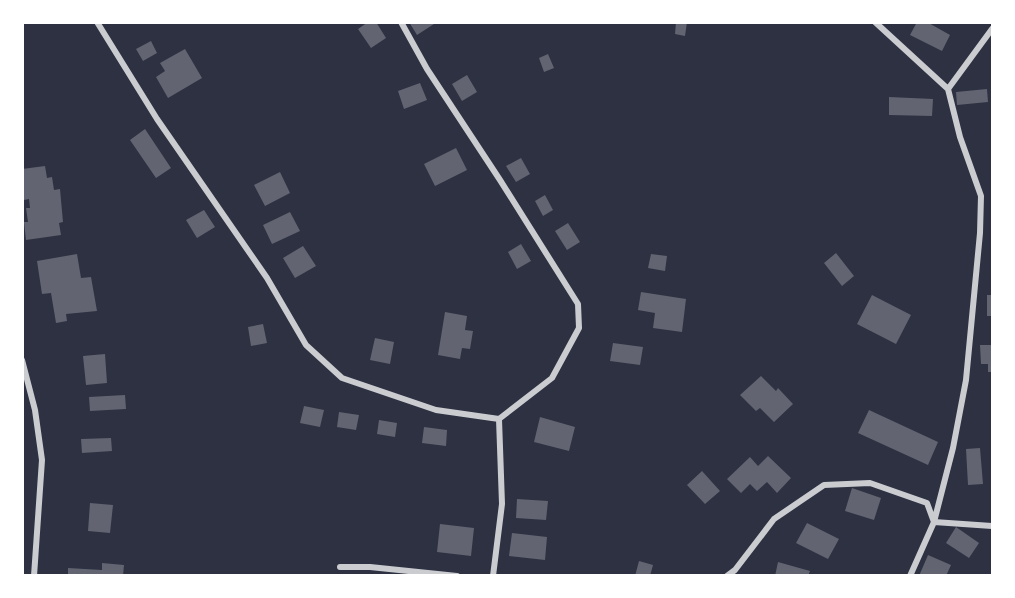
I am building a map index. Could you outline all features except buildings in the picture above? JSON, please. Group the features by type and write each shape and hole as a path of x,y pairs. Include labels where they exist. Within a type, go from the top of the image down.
{"street":[{"path":"97,22 158,119 267,278 306,345 342,378 436,410 499,419 552,378 579,328 578,304 427,69 401,22"},
{"path":"875,22 948,88 960,137 981,196 980,233 966,380 953,448 934,522 910,576"},
{"path":"948,88 993,29"},
{"path":"22,360 35,410 42,460 34,576"},
{"path":"493,576 502,504 499,419"},
{"path":"728,576 774,519 824,485 870,483 927,503 934,522"},
{"path":"934,522 993,526"},
{"path":"339,567 370,567 457,576"}]}
